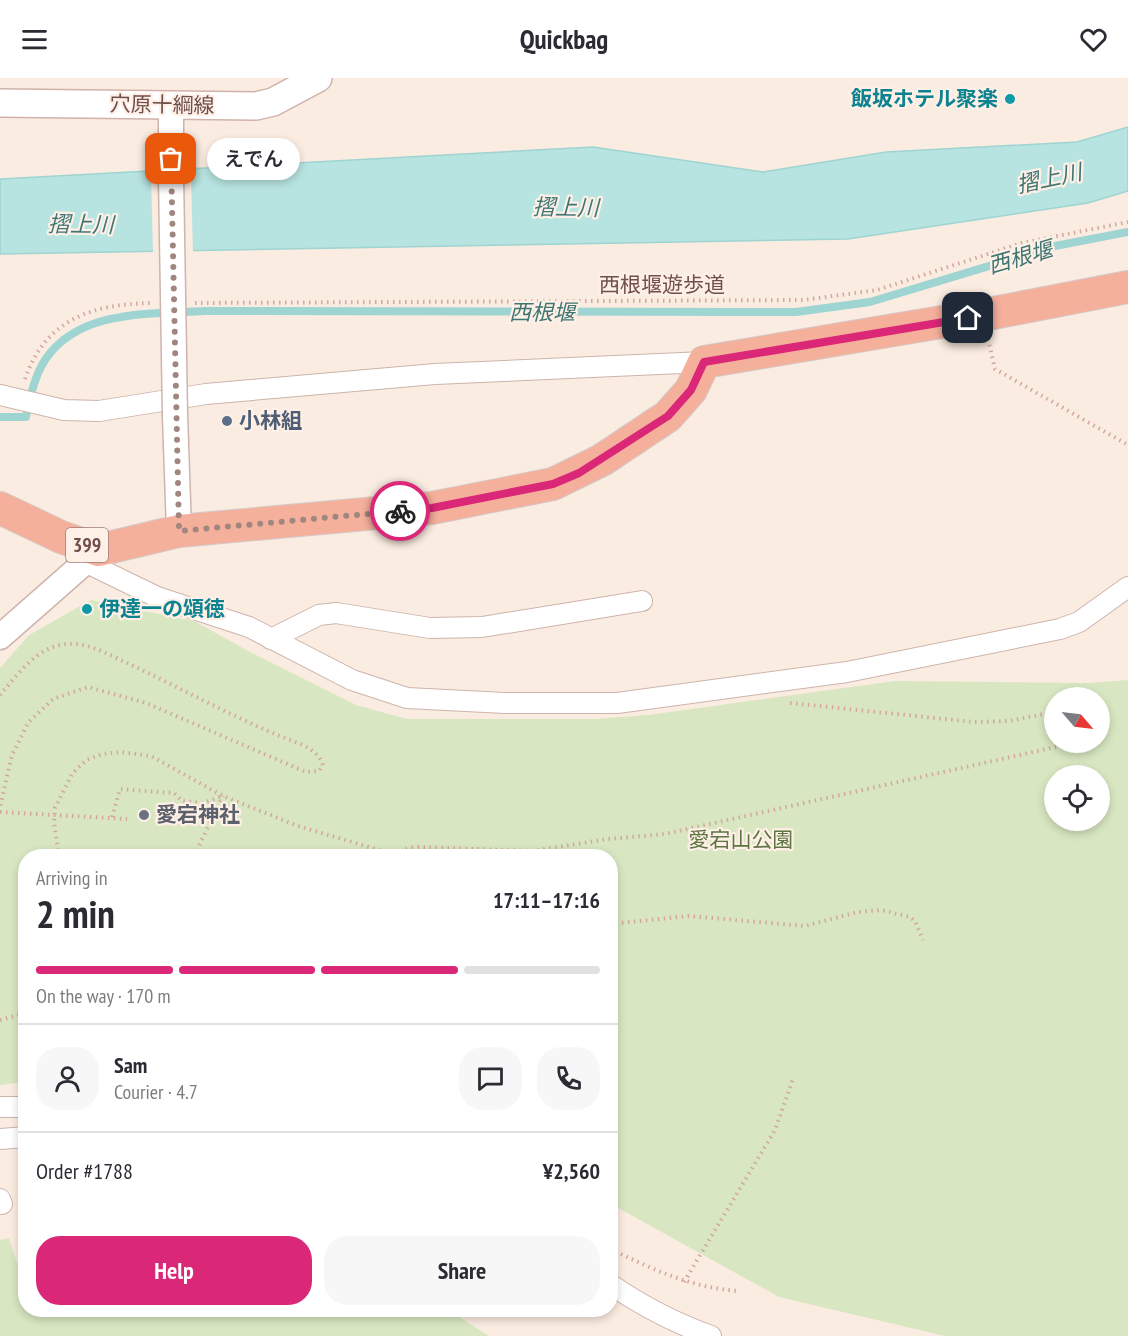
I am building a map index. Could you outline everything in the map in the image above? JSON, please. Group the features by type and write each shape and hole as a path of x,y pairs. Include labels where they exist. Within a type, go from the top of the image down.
{"highway":[{"path":"704,362 983,315 1128,287"},
{"name":"399","path":"0,508 61,537 92,556 179,531 432,508 553,484 602,460 668,416 691,390 704,362"}],"main road":[{"name":"穴原十綱線","path":"0,103 171,106 265,104 318,78"}],"street":[{"path":"171,106 175,415 179,531"},
{"path":"9,397 64,410 99,411 206,394 423,375 704,362"},
{"path":"0,637 92,556 157,597 216,614 352,680 407,698 505,703 617,703 847,672 1060,629 1079,622 1128,587"},
{"path":"271,639 319,615 336,613 430,628 482,627 642,601"},
{"path":"0,1107 18,1107"},
{"path":"0,1139 18,1138"},
{"path":"618,1289 687,1328 711,1336"}],"path":[{"name":"西根堰遊歩道","path":"192,303 804,300 877,290 1022,243 1128,222"},
{"path":"9,397 51,333 87,312 121,304 157,303"},
{"path":"983,315 995,369 1128,445"},
{"path":"0,695 30,659 49,648 75,644 105,653 242,720 309,749 321,758 323,765 319,771 306,772 146,703 97,688 79,688 53,699 28,723 12,755 0,807"},
{"path":"779,699 799,706 974,722 1009,721 1044,714"},
{"path":"541,849 608,839 664,834 1044,750"},
{"path":"58,849 54,814 72,774 86,760 103,754 120,752 151,756 223,796 298,826 373,849"},
{"path":"112,817 120,789 174,793 182,801 203,803 223,796"},
{"path":"197,849 223,796"},
{"path":"0,812 127,819"},
{"path":"406,849 419,847 496,849"},
{"path":"618,923 689,916 805,926 858,912 881,910 910,916 915,921 923,940"},
{"path":"0,1020 18,1015"},
{"path":"684,1282 775,1130 793,1079"},
{"path":"618,1253 684,1282 708,1289 738,1291"}],"green space":[{"name":"愛宕山公園","path":"91,600 194,621 356,705 407,719 594,719 648,715 895,681 1087,683 1128,680 1128,1336 945,1336 779,1297 618,1208 618,849 18,849 18,1083 0,1085 0,668 29,635"},
{"path":"9,1238 18,1263 18,1317 459,1317 489,1336 0,1336 0,1240"}],"water":[{"name":"摺上川","path":"1128,127 1128,191 1088,203 848,239 0,254 0,179 593,147 763,172 886,152 1077,142"}],"pier":[{"path":"151,176 191,176 193,254 153,254"}],"waterway":[{"name":"西根堰","path":"0,417 26,417 38,373 59,343 77,331 96,323 140,314 205,311 796,312 870,302 1055,246 1128,232"}],"way so far":[{"path":"171,159 179,531 400,511"}],"place":[{"name":"飯坂ホテル聚楽","path":"1010,99"},
{"name":"えでん","path":"171,159"},
{"name":"小林組","path":"227,421"},
{"name":"伊達一の頌徳","path":"87,609"},
{"name":"愛宕神社","path":"144,815"}],"route":[{"path":"400,511 432,508 553,484 579,473 636,439 668,416 691,390 704,362 968,318"}]}
